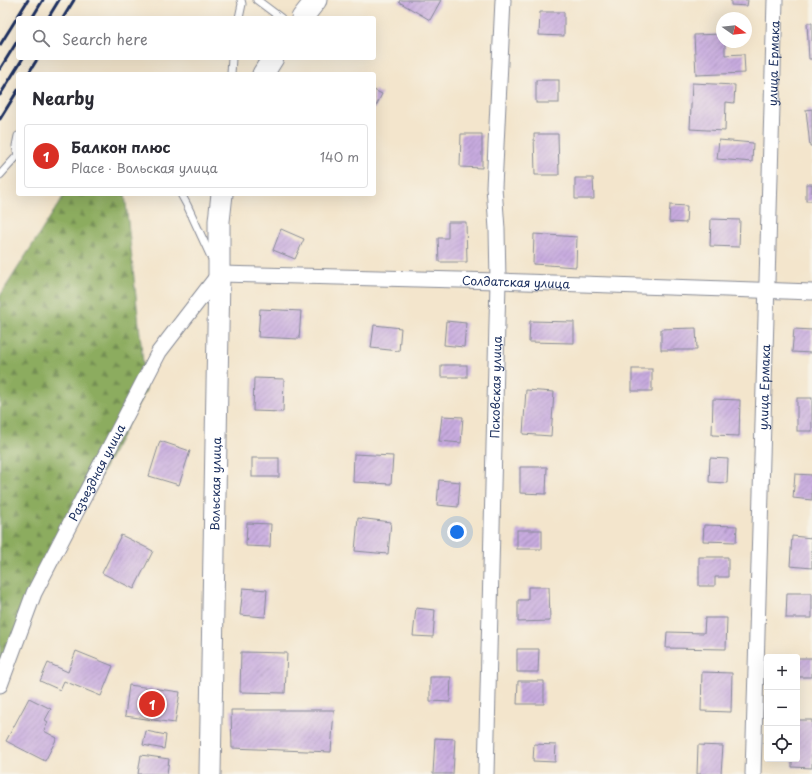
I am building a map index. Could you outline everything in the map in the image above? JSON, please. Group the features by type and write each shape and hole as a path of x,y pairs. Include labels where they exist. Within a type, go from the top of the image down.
{"street":[{"path":"304,16 316,0"},
{"name":"Псковская улица","path":"486,774 498,281 497,229 494,187 503,0"},
{"name":"улица Ермака","path":"753,774 768,290 775,0"},
{"path":"264,72 272,60"},
{"name":"Вольская улица","path":"210,774 219,221 222,196"},
{"name":"Солдатская улица","path":"219,274 498,281 812,292"},
{"name":"Разъездная улица","path":"0,685 34,594 159,352 219,274"}],"lane":[{"path":"239,16 242,4 241,0"},
{"path":"257,0 278,16"},
{"path":"231,72 232,60"},
{"path":"0,175 16,157"},
{"path":"182,196 188,205 219,274"}],"green space":[{"path":"125,196 146,390 0,665 0,296 63,197"}],"building":[{"path":"400,0 441,0 430,20 399,2"},
{"path":"731,0 748,0 747,6 731,5"},
{"path":"540,12 564,12 564,36 539,35"},
{"path":"807,23 812,23 812,59 809,59"},
{"path":"716,34 716,48 725,48 725,55 744,54 745,73 696,75 694,35"},
{"path":"536,80 559,80 559,103 536,103"},
{"path":"692,83 735,85 734,103 726,102 725,131 690,129"},
{"path":"376,91 382,94 376,106"},
{"path":"812,109 812,146 810,146 806,110"},
{"path":"461,134 482,134 482,168 460,167"},
{"path":"534,134 558,134 559,175 535,175"},
{"path":"719,140 753,143 752,162 717,159"},
{"path":"575,178 593,178 594,199 575,199"},
{"path":"806,184 812,184 812,201 806,201"},
{"path":"670,205 687,206 686,223 669,222"},
{"path":"711,219 740,220 739,247 710,246"},
{"path":"448,222 466,222 467,262 439,262 438,238 448,238"},
{"path":"281,229 304,239 295,259 273,250"},
{"path":"534,234 577,237 576,267 533,264"},
{"path":"260,309 301,311 299,339 258,337"},
{"path":"446,321 466,323 464,347 444,345"},
{"path":"530,321 574,322 574,343 529,342"},
{"path":"374,325 401,328 399,351 371,348"},
{"path":"696,328 697,350 661,350 661,329"},
{"path":"794,329 812,330 812,353 792,352"},
{"path":"441,365 467,365 467,377 441,377"},
{"path":"632,369 652,369 652,391 632,391"},
{"path":"254,378 284,379 283,412 253,411"},
{"path":"526,390 554,392 551,436 523,434"},
{"path":"797,398 812,398 812,431 797,431"},
{"path":"713,399 740,400 739,436 712,435"},
{"path":"442,416 463,417 461,443 439,441"},
{"path":"160,441 190,451 179,485 149,476"},
{"path":"354,454 393,456 391,484 353,482"},
{"path":"252,458 279,458 279,477 252,477"},
{"path":"710,458 728,459 727,483 709,482"},
{"path":"520,467 547,467 546,494 520,493"},
{"path":"795,474 812,475 812,500 793,498"},
{"path":"439,480 460,482 458,507 437,505"},
{"path":"358,518 391,522 388,554 355,551"},
{"path":"247,523 271,524 270,547 246,546"},
{"path":"704,525 737,526 736,542 703,541"},
{"path":"517,530 542,530 542,549 517,549"},
{"path":"121,535 153,551 134,589 102,573"},
{"path":"792,536 812,538 812,568 790,566"},
{"path":"699,557 728,557 728,577 715,577 715,586 699,586"},
{"path":"528,587 549,587 550,621 518,622 518,600 528,600"},
{"path":"243,588 267,590 265,617 240,615"},
{"path":"787,593 812,593 812,618 786,618"},
{"path":"416,608 435,610 433,637 413,636"},
{"path":"705,618 727,618 726,649 666,648 667,632 704,633"},
{"path":"517,649 539,649 538,672 517,672"},
{"path":"76,651 113,666 101,696 64,681 60,690 40,681 48,663 68,672"},
{"path":"241,652 287,653 285,693 240,692"},
{"path":"800,658 812,658 812,677 800,677"},
{"path":"702,672 732,673 731,712 701,711"},
{"path":"430,677 451,677 450,702 430,701"},
{"path":"518,681 544,681 544,704 517,704"},
{"path":"129,685 180,692 175,723 125,716"},
{"path":"29,698 51,709 45,720 48,722 44,731 57,738 45,761 6,741"},
{"path":"231,710 334,710 331,752 232,748"},
{"path":"800,720 812,720 812,768 792,767 792,762 800,762"},
{"path":"146,731 166,735 164,749 143,745"},
{"path":"435,738 455,739 453,774 433,774"},
{"path":"534,744 556,745 555,762 533,761"},
{"path":"698,745 723,746 721,774 697,774"},
{"path":"141,755 169,759 167,774 138,774"}],"railway":[{"path":"18,16 28,0"},
{"path":"33,16 43,0"},
{"path":"49,16 59,0"},
{"path":"64,16 74,0"},
{"path":"0,45 16,19"},
{"path":"0,69 16,43"},
{"path":"0,95 22,60"},
{"path":"29,72 37,60"},
{"path":"0,119 16,93"}],"place":[{"name":"Балкон плюс","path":"152,704"}]}
